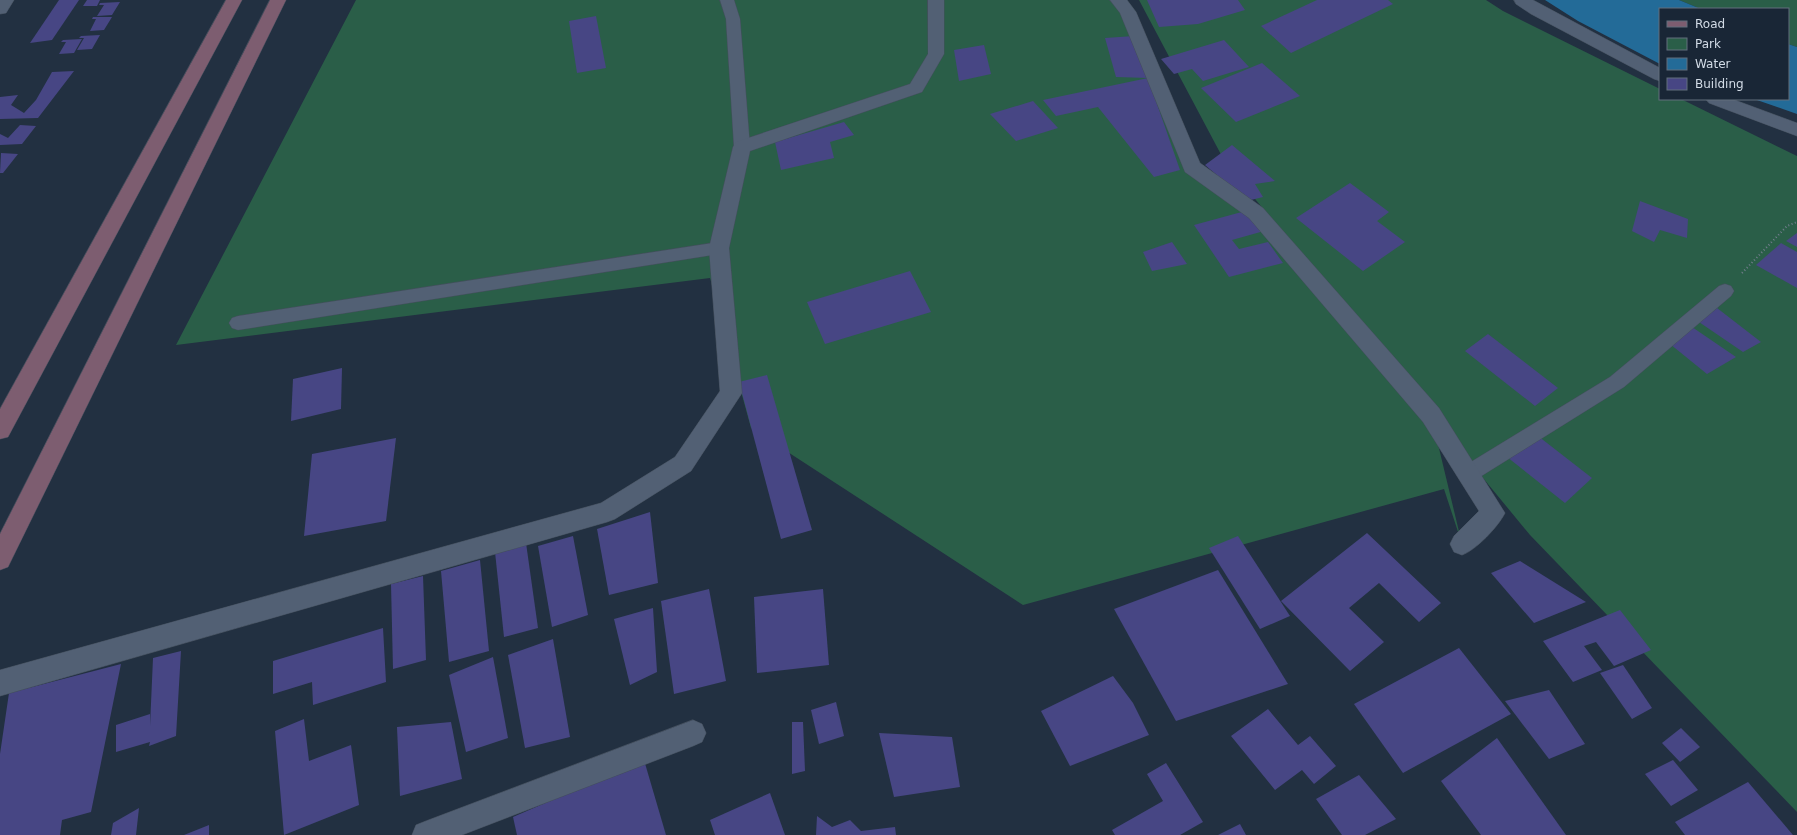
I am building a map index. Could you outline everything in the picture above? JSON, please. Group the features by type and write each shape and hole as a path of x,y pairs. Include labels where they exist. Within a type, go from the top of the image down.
{"main road":[{"path":"0,430 234,0"},
{"path":"0,559 278,0"}],"street":[{"path":"0,9 6,0"},
{"path":"0,683 608,512 683,464 731,393 719,248 742,147 916,88 936,54 936,0"},
{"path":"1118,0 1128,12 1192,167 1256,213 1431,415 1493,513 1462,544"},
{"path":"1522,0 1537,10 1659,74"},
{"path":"1718,100 1797,130"},
{"path":"426,835 693,733"}],"lane":[{"path":"727,0 733,19 742,147"},
{"path":"238,323 719,248"},
{"path":"1468,474 1617,382 1725,291"}],"path":[{"path":"1725,291 1787,226 1797,222"}],"green space":[{"path":"356,0 1116,0 1192,167 1256,213 1424,406 1225,162 1139,0 1486,0 1503,11 1659,89 1659,100 1683,100 1797,156 1797,812 1530,535 1431,415 1462,544 1444,489 1023,605 751,428 710,278 176,345"},
{"path":"1679,0 1797,0 1797,47 1789,44 1789,8 1699,8"}],"water":[{"path":"1545,0 1679,0 1699,8 1659,8 1659,63 1578,21"},
{"path":"1789,44 1797,47 1797,114 1757,100 1789,100"}],"building":[{"path":"59,0 79,0 52,40 30,43"},
{"path":"87,0 100,0 97,6 83,6"},
{"path":"1147,0 1238,0 1245,10 1198,24 1159,27"},
{"path":"1317,0 1388,0 1393,4 1291,53 1261,26"},
{"path":"120,2 112,15 97,16 104,5 99,5 100,3"},
{"path":"596,16 606,68 577,73 569,21"},
{"path":"93,17 112,17 104,30 90,31 96,19 92,19"},
{"path":"100,35 92,49 77,50 84,38 79,38 81,36"},
{"path":"1134,36 1148,78 1116,77 1105,38"},
{"path":"82,39 74,53 59,54 66,42 61,42 63,40"},
{"path":"1224,40 1249,67 1203,81 1192,69 1174,74 1161,59"},
{"path":"984,45 991,74 959,81 954,50"},
{"path":"1262,63 1300,96 1236,122 1201,88"},
{"path":"74,71 38,118 0,119 0,97 18,95 11,105 24,113 36,100 52,72"},
{"path":"1148,78 1180,170 1154,177 1098,107 1056,116 1043,100"},
{"path":"1033,101 1058,128 1016,141 990,114"},
{"path":"844,122 854,135 830,142 834,158 781,170 775,142"},
{"path":"20,125 36,126 22,144 0,145 0,134 8,138"},
{"path":"1232,145 1275,181 1255,184 1263,197 1247,201 1205,165"},
{"path":"1,153 18,154 3,173 0,173"},
{"path":"1350,183 1389,212 1377,221 1405,242 1363,271 1296,218"},
{"path":"1640,201 1688,219 1687,238 1660,230 1654,242 1632,231"},
{"path":"1249,210 1264,231 1232,240 1239,249 1268,242 1283,263 1229,277 1194,225"},
{"path":"1797,233 1797,247 1786,241"},
{"path":"1172,242 1187,264 1152,271 1143,252"},
{"path":"1781,243 1797,252 1797,288 1756,265"},
{"path":"910,271 931,312 825,344 807,302"},
{"path":"1717,308 1761,342 1743,352 1699,322"},
{"path":"1692,327 1736,357 1707,374 1670,344"},
{"path":"1488,334 1558,388 1535,406 1465,351"},
{"path":"342,368 341,409 291,421 293,379"},
{"path":"767,375 812,530 781,539 739,382"},
{"path":"1529,429 1592,478 1565,503 1502,453"},
{"path":"396,438 386,521 304,536 312,454"},
{"path":"650,512 658,583 609,595 597,529"},
{"path":"1367,533 1441,603 1419,622 1379,583 1349,608 1384,642 1350,671 1281,601"},
{"path":"573,536 588,615 552,627 538,546"},
{"path":"1238,536 1290,616 1260,629 1209,548"},
{"path":"526,543 538,628 504,637 495,552"},
{"path":"480,560 489,651 449,662 441,571"},
{"path":"1520,561 1586,602 1534,623 1491,573"},
{"path":"1218,570 1288,684 1176,721 1114,609"},
{"path":"423,576 426,660 393,669 391,584"},
{"path":"709,589 726,681 674,694 661,601"},
{"path":"823,589 829,665 757,673 754,597"},
{"path":"653,608 657,672 630,685 614,619"},
{"path":"1620,610 1651,650 1614,666 1596,642 1584,646 1602,670 1573,682 1543,641"},
{"path":"383,628 386,682 313,705 312,682 273,694 273,661"},
{"path":"553,639 570,737 525,748 508,655"},
{"path":"1459,648 1511,714 1403,773 1354,704"},
{"path":"181,651 176,736 149,746 150,742 116,752 116,725 150,714 150,726 153,658"},
{"path":"493,657 508,738 466,752 449,675"},
{"path":"121,664 91,812 62,820 60,835 0,835 0,754 9,693"},
{"path":"1623,665 1652,708 1632,719 1600,673"},
{"path":"1113,676 1133,703 1149,735 1070,766 1041,711"},
{"path":"1549,690 1585,744 1549,759 1505,701"},
{"path":"836,702 844,736 819,744 811,710"},
{"path":"1268,709 1298,745 1310,736 1336,766 1314,784 1302,770 1275,790 1231,736"},
{"path":"304,719 309,761 351,745 359,805 284,835 275,731"},
{"path":"451,722 462,779 400,796 397,727"},
{"path":"792,722 803,722 805,771 792,774"},
{"path":"1681,728 1700,747 1680,762 1662,743"},
{"path":"879,733 952,737 960,787 894,797"},
{"path":"1497,738 1566,835 1481,835 1441,781"},
{"path":"644,760 666,835 517,835 513,817"},
{"path":"1673,760 1698,790 1671,806 1645,774"},
{"path":"1166,763 1203,822 1180,835 1115,835 1112,830 1163,801 1147,774"},
{"path":"1359,775 1396,819 1365,835 1342,835 1316,799"},
{"path":"1748,782 1793,835 1685,835 1675,822"},
{"path":"770,793 785,835 715,835 710,820"},
{"path":"139,808 136,835 111,835 113,823"},
{"path":"817,816 832,827 850,820 861,831 895,827 896,835 816,835"},
{"path":"1240,824 1246,835 1218,835"},
{"path":"209,825 209,835 184,835"}]}
